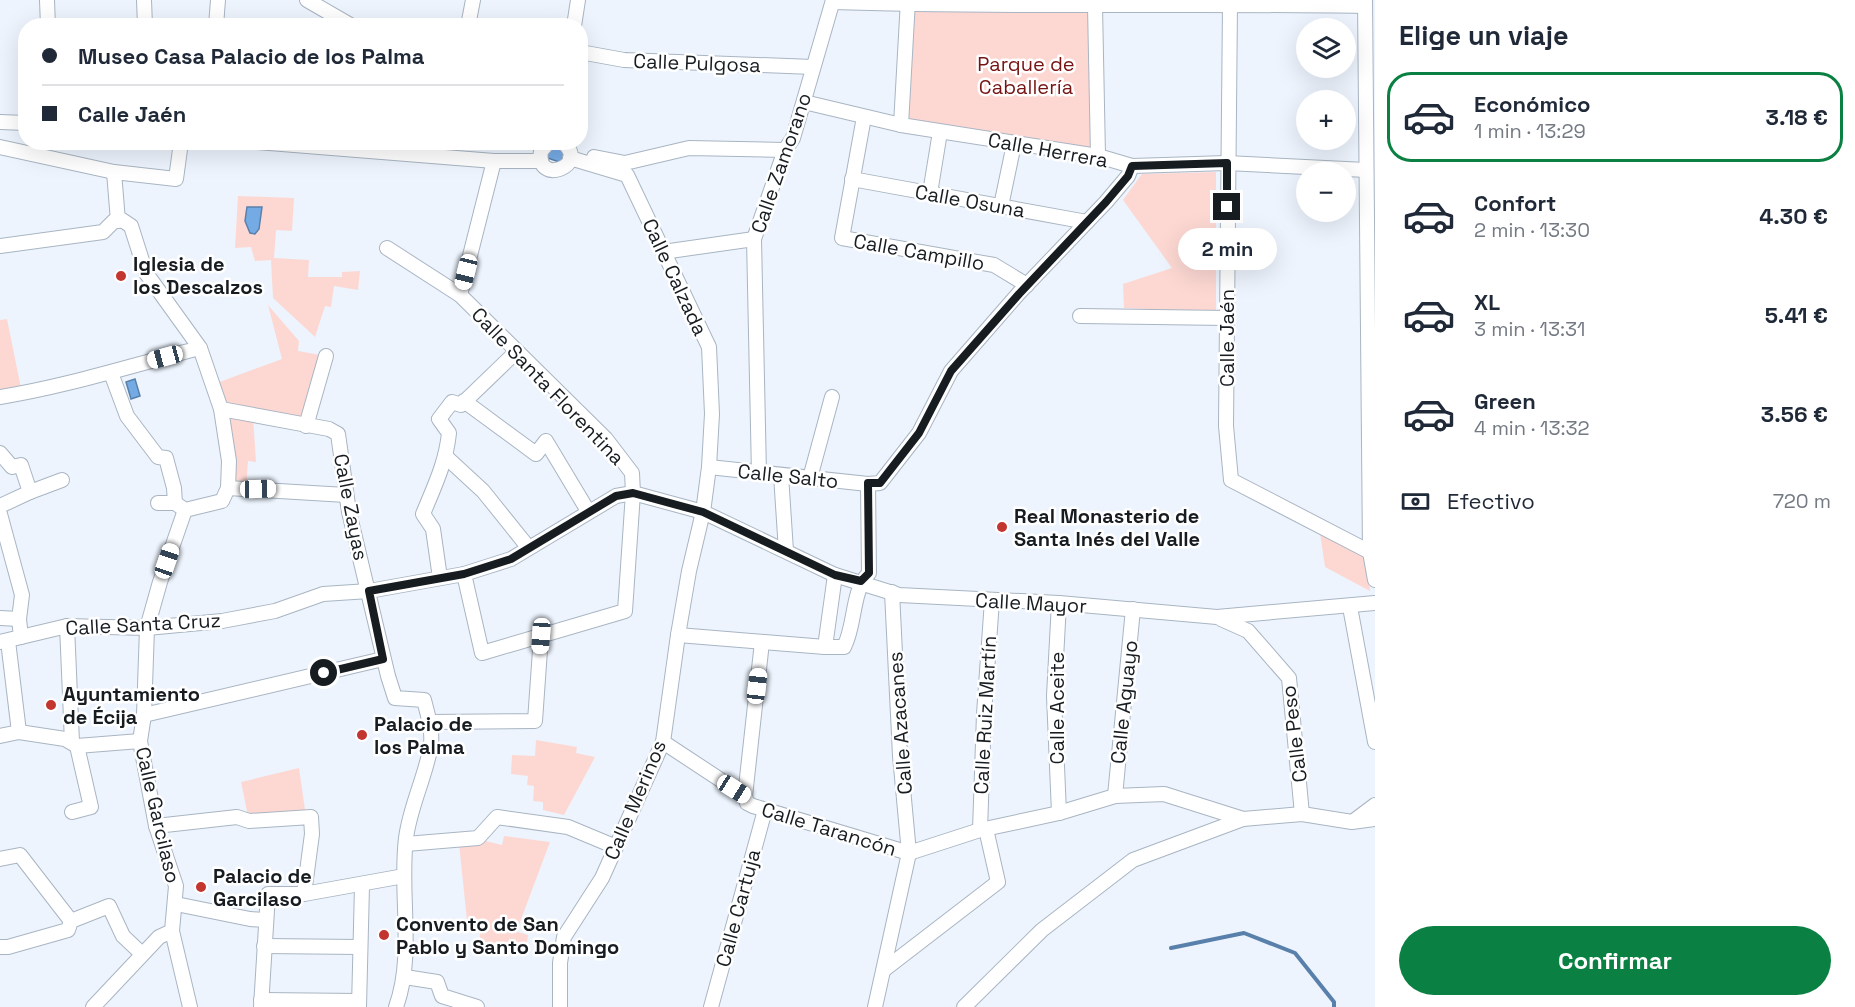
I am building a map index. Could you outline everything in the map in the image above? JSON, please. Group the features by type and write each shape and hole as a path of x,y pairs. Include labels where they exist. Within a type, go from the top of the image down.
{"street":[{"path":"47,0 48,18"},
{"path":"144,0 145,18"},
{"path":"217,18 218,0"},
{"path":"470,18 473,0"},
{"path":"575,18 578,0"},
{"path":"833,1 1052,3 1095,6 1190,2 1365,3 1370,552 1375,579"},
{"name":"Calle Zamorano","path":"759,474 754,239 785,150 793,138 833,1"},
{"path":"314,2 339,18"},
{"path":"901,124 908,2"},
{"name":"Calle Jaén","path":"1230,4 1226,426 1231,480 1370,552"},
{"path":"1095,6 1098,156"},
{"name":"Calle Pulgosa","path":"588,53 624,60 813,67"},
{"name":"Calle Herrera","path":"804,102 940,132 1098,156 1132,166 1227,163 1366,170"},
{"path":"852,179 864,117"},
{"path":"0,122 18,123"},
{"path":"930,193 940,132"},
{"path":"1001,206 1014,144"},
{"path":"0,147 114,172 176,179 180,150"},
{"path":"541,161 547,169 557,171 566,166 567,151 625,163 689,148 785,150"},
{"path":"357,150 494,161 541,161"},
{"path":"541,161 544,150"},
{"name":"Calle Calzada","path":"567,151 627,176 709,347 712,414 709,467 703,512"},
{"path":"460,295 494,161"},
{"path":"678,635 844,647 851,633 861,581 869,573 868,483 880,483 919,433 951,371 1128,176 1132,166"},
{"path":"114,172 118,221"},
{"name":"Calle Osuna","path":"852,179 1087,222"},
{"name":"Calle Campillo","path":"852,179 842,238 994,265 1027,285"},
{"path":"0,246 103,232 110,223 118,221 131,226 146,273 200,348 221,409 229,461 225,494"},
{"path":"663,252 754,239"},
{"name":"Calle Santa Florentina","path":"387,248 460,295 606,439 632,473 633,493 625,611 541,636"},
{"path":"1080,316 1227,318"},
{"path":"0,397 49,389 92,375 111,373 200,348"},
{"path":"440,578 433,529 423,514 445,456 449,433 439,419 452,402 460,405 516,352"},
{"path":"306,426 326,356"},
{"path":"111,373 127,416 158,457 166,458 180,506"},
{"path":"810,478 832,397"},
{"path":"464,401 536,454 546,441 588,511"},
{"name":"Calle Zayas","path":"221,409 329,429 338,434 346,495 383,659 395,698 424,700 430,722"},
{"path":"0,453 12,467 21,465 30,492"},
{"path":"445,456 483,491 528,547"},
{"name":"Calle Salto","path":"709,467 759,474 868,483"},
{"path":"781,476 786,551"},
{"path":"0,506 62,480"},
{"name":"Calle Santa Cruz","path":"10,640 67,626 147,628 255,616 324,594 369,591 464,574 511,559 588,511 616,496 633,493"},
{"name":"Calle Mayor","path":"633,493 703,512 835,575 861,581 899,595 1059,603 1217,617 1375,603"},
{"path":"158,503 180,506 225,494 346,495"},
{"name":"Calle Garcilaso","path":"172,931 176,886 156,826 140,741 144,715 147,628 180,506"},
{"name":"Calle Merinos","path":"560,1007 560,963 564,937 591,897 663,742 689,571 703,512"},
{"path":"0,514 4,542 22,595 19,619 10,640 19,732"},
{"path":"396,1007 405,977 406,844 415,794 431,748 430,722 535,721 541,636 482,653 464,574"},
{"path":"825,647 835,575"},
{"name":"Calle Azacanes","path":"875,1007 909,854 900,756 892,592"},
{"name":"Calle Ruiz Martín","path":"885,969 998,882 983,830 984,714 992,600"},
{"name":"Calle Aceite","path":"1059,603 1054,696 1059,813"},
{"path":"1350,607 1375,742"},
{"name":"Calle Aguayo","path":"1114,796 1133,609"},
{"name":"Calle Peso","path":"1217,617 1248,631 1289,678 1302,814"},
{"path":"0,618 19,619"},
{"path":"67,626 75,744 91,807 72,812"},
{"path":"745,796 762,642"},
{"path":"144,715 383,659"},
{"path":"0,736 19,732 75,744 140,741"},
{"name":"Calle Tarancón","path":"663,742 745,796 747,802 765,810 909,854"},
{"path":"909,854 983,830 1059,813 1114,796 1164,794 1243,819"},
{"path":"1352,822 1375,806"},
{"name":"Calle Cartuja","path":"711,1007 765,810"},
{"path":"964,1007 1042,930 1133,860 1243,819 1302,814 1352,822 1375,819"},
{"path":"156,826 237,817 249,820 311,817 312,834 304,894"},
{"path":"406,844 478,838 497,817 568,827 616,847"},
{"path":"0,859 20,855 71,921"},
{"path":"362,886 359,1004 261,1004 268,894 304,894 362,886 404,876"},
{"path":"176,903 250,919 265,920"},
{"path":"71,921 109,906 123,936 142,954"},
{"path":"0,947 8,947 68,930 71,921"},
{"path":"93,1007 159,937 172,931 190,1007"},
{"path":"264,946 359,947"},
{"path":"405,977 437,982 442,996 477,1007"}],"green space":[{"name":"Parque de Caballería","path":"908,5 1095,6 1098,156 901,125"},
{"path":"1216,172 1216,312 1124,308 1123,284 1172,268 1123,200 1142,174"},
{"path":"238,196 294,198 292,231 276,230 274,258 309,260 308,277 342,277 342,272 360,271 358,290 334,286 331,307 325,306 315,337 273,298 271,260 255,261 251,247 235,248"},
{"path":"268,305 299,341 298,351 326,356 306,426 253,416 256,462 248,461 246,489 228,488 214,384 282,359"},
{"path":"7,319 22,393 0,397 0,320"},
{"path":"1320,533 1366,555 1370,591 1325,567"},
{"path":"536,740 577,747 576,753 595,757 564,815 543,810 543,802 533,801 534,786 527,785 528,776 511,774 512,755 535,756"},
{"path":"299,768 306,817 249,821 241,782"},
{"path":"504,836 550,842 520,922 518,932 528,935 526,949 479,948 481,922 467,921 459,843 486,841 502,845"}],"water":[{"path":"548,150 562,150 568,156 559,162 545,157"},
{"path":"247,207 262,207 259,229 255,234 250,233 245,221"},
{"path":"135,379 140,396 131,399 126,382"}],"waterway":[{"path":"1171,948 1244,933 1295,953 1334,1002 1334,1007"}],"place":[{"name":"Iglesia de los Descalzos","path":"121,276"},
{"name":"Real Monasterio de Santa Inés del Valle","path":"1002,527"},
{"name":"Ayuntamiento de Écija","path":"51,705"},
{"name":"Palacio de los Palma","path":"362,735"},
{"name":"Palacio de Garcilaso","path":"201,887"},
{"name":"Convento de San Pablo y Santo Domingo","path":"384,935"}],"route":[{"path":"324,673 383,659 369,591 464,574 511,559 588,511 616,496 633,493 703,512 835,575 861,581 869,573 868,483 880,483 919,433 951,371 1019,294 1106,202 1128,176 1132,166 1166,163 1227,163 1227,207"}]}
